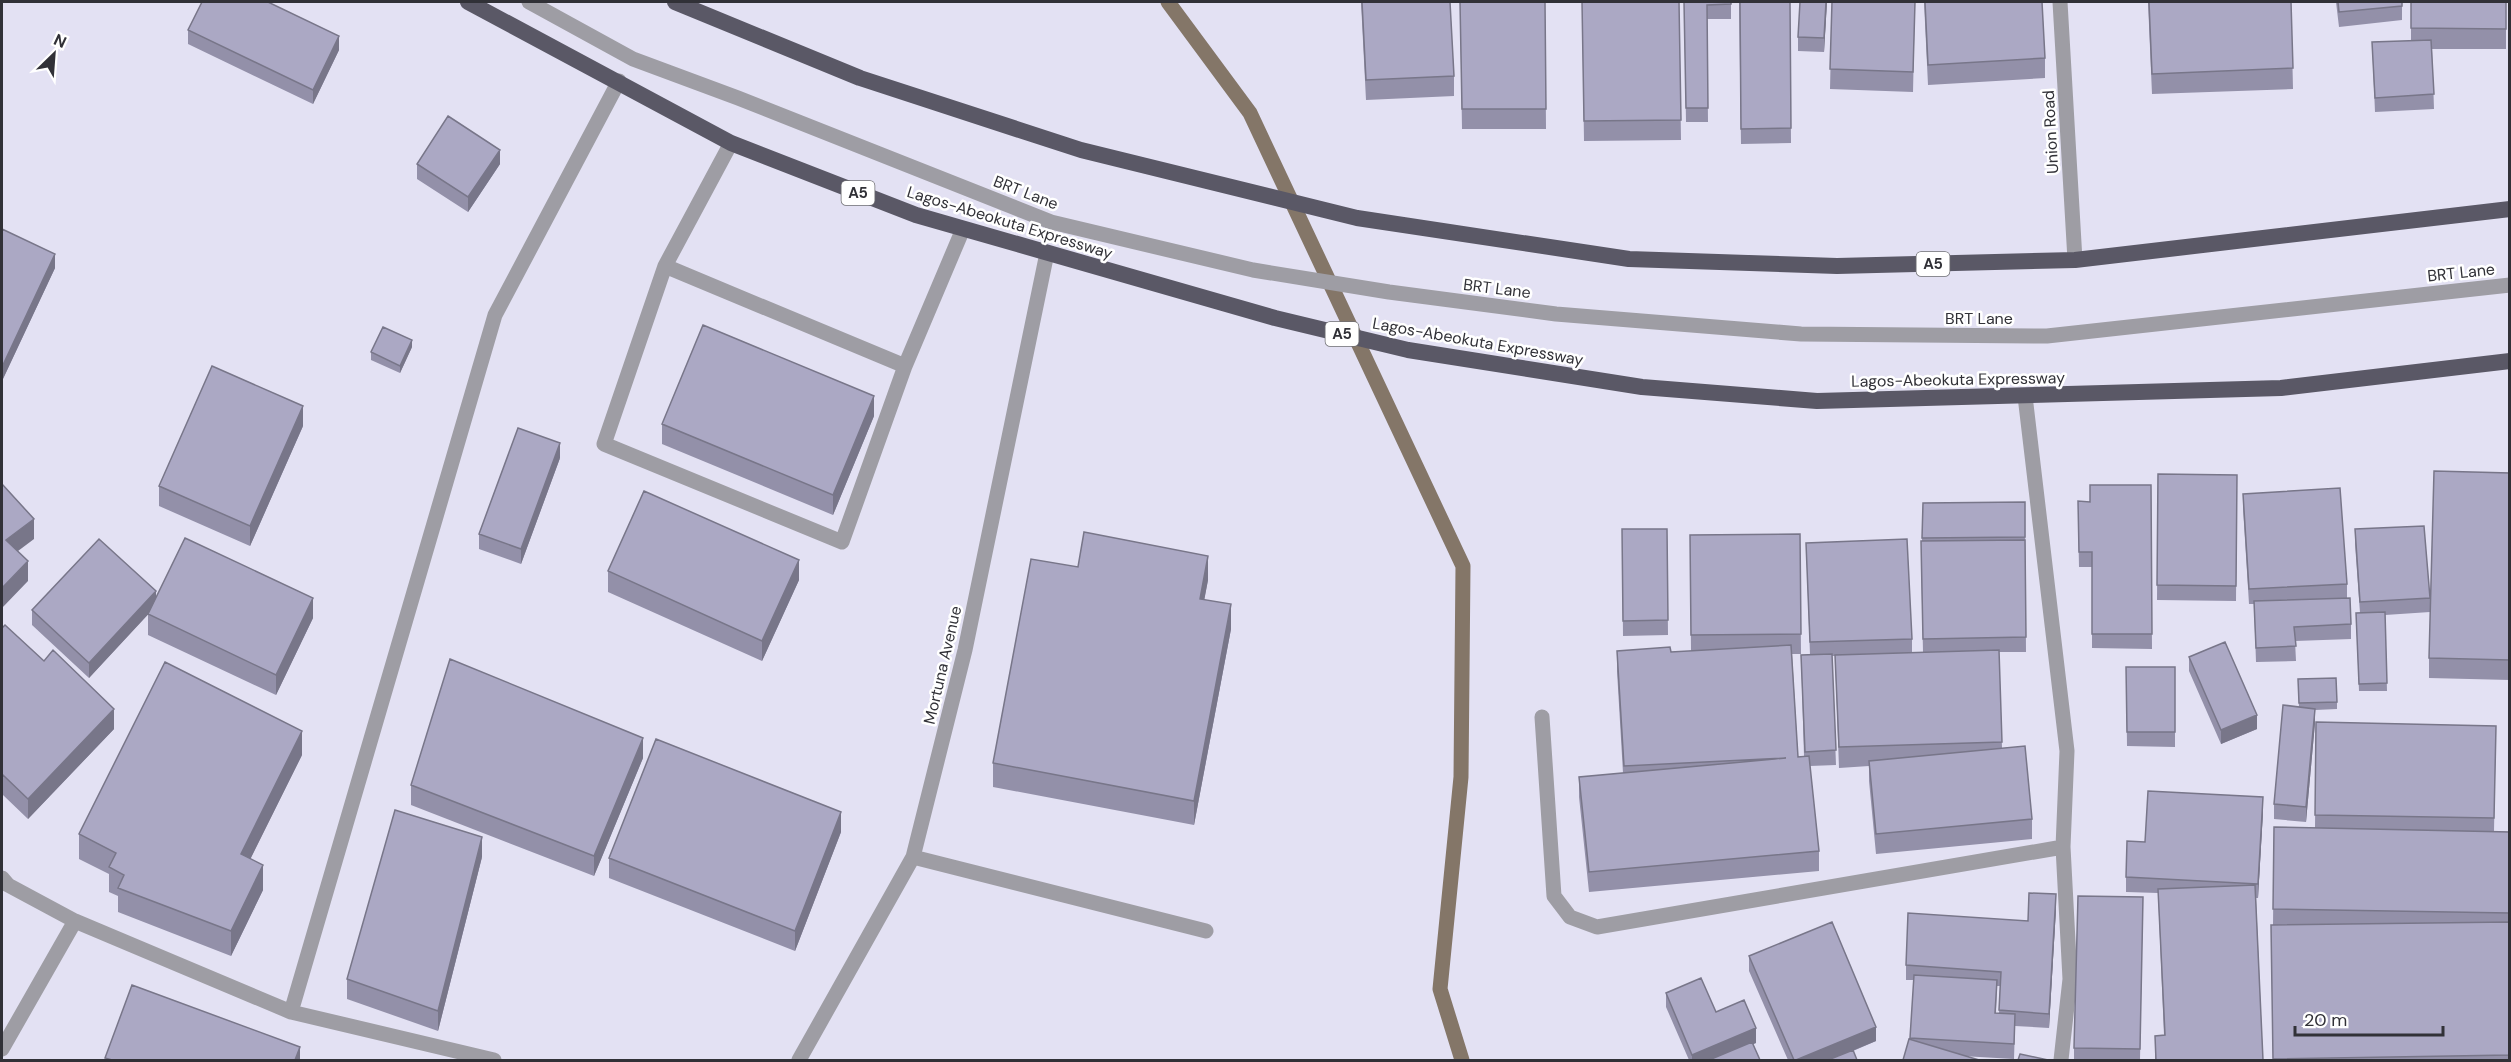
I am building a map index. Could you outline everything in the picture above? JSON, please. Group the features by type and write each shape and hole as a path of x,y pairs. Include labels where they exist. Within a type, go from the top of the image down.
{"highway":[{"name":"Lagos-Abeokuta Expressway","path":"468,2 731,143 916,215 1275,318 1408,350 1642,387 1817,400 2281,388 2510,361"},
{"name":"A5","path":"675,2 860,78 1081,150 1357,218 1629,259 1837,266 2075,260 2510,209"}],"street":[{"name":"BRT Lane","path":"530,2 633,59 749,102 1051,222 1252,270 1389,292 1556,314 1801,334 2047,336 2510,285"},
{"name":"Union Road","path":"2060,2 2075,260"},
{"path":"291,1012 495,315 619,81"},
{"path":"731,143 665,266 604,444 842,542 905,366 963,229"},
{"name":"Mortuna Avenue","path":"800,1060 913,857 965,650 1047,253"},
{"path":"665,266 905,366"},
{"path":"2025,396 2067,751 2064,847 2070,979 2061,1060"},
{"path":"1542,717 1554,896 1570,917 1597,927 2064,847"},
{"path":"913,857 1206,931"},
{"path":"2,878 8,885 75,921 291,1012 494,1060"},
{"path":"2,1049 75,921"}],"building":[{"path":"202,2 268,2 339,36 313,90 188,30"},
{"path":"1362,2 1450,2 1454,76 1366,80"},
{"path":"1460,2 1545,2 1546,109 1462,109"},
{"path":"1582,2 1679,2 1681,120 1584,121"},
{"path":"1684,2 1731,2 1731,4 1707,5 1708,108 1686,108"},
{"path":"1740,2 1790,2 1791,128 1741,129"},
{"path":"1800,2 1826,2 1824,38 1798,37"},
{"path":"1832,2 1915,2 1913,72 1830,69"},
{"path":"1925,2 2042,2 2045,58 1928,65"},
{"path":"2149,2 2291,2 2293,68 2152,74"},
{"path":"2338,2 2402,2 2402,6 2339,12"},
{"path":"2411,2 2506,2 2506,29 2411,28"},
{"path":"2431,40 2434,94 2375,98 2372,42"},
{"path":"448,116 500,150 468,197 417,164"},
{"path":"2,229 55,254 2,367"},
{"path":"703,325 874,396 833,495 662,424"},
{"path":"383,327 412,340 400,366 371,352"},
{"path":"212,366 303,406 250,526 159,486"},
{"path":"518,428 560,443 521,549 479,534"},
{"path":"2434,471 2510,473 2510,660 2429,658"},
{"path":"2158,474 2237,475 2236,586 2157,585"},
{"path":"2,484 34,519 6,540 28,561 2,588"},
{"path":"2090,485 2151,485 2152,634 2092,634 2092,552 2079,552 2078,501 2090,502"},
{"path":"2340,488 2347,584 2249,589 2243,494"},
{"path":"644,491 799,560 762,641 608,571"},
{"path":"2025,502 2025,537 1922,538 1923,503"},
{"path":"2424,526 2430,598 2360,602 2355,529"},
{"path":"1622,529 1667,529 1668,620 1623,621"},
{"path":"1084,532 1208,556 1200,599 1231,604 1194,801 993,763 1031,559 1078,567"},
{"path":"1800,534 1801,634 1691,635 1690,535"},
{"path":"185,538 313,598 276,675 148,614"},
{"path":"99,539 156,591 89,663 32,610"},
{"path":"1907,539 1912,639 1810,642 1806,543"},
{"path":"2025,540 2026,637 1923,639 1921,541"},
{"path":"2350,598 2351,624 2294,627 2296,646 2256,648 2254,601"},
{"path":"2385,612 2387,683 2359,684 2356,613"},
{"path":"5,625 44,661 53,650 114,709 28,799 2,776 2,628"},
{"path":"2225,642 2257,715 2221,730 2189,657"},
{"path":"1791,645 1798,757 1809,756 1819,851 1589,872 1579,777 1786,758 1624,766 1617,651 1670,647 1671,652"},
{"path":"1999,650 2002,742 1839,747 1835,655"},
{"path":"1832,654 1836,750 1805,752 1801,655"},
{"path":"450,659 643,738 594,856 411,785"},
{"path":"165,662 302,731 241,854 263,865 231,931 118,888 124,875 109,867 116,853 79,834"},
{"path":"2126,667 2175,667 2175,732 2127,732"},
{"path":"2336,678 2337,702 2299,703 2298,679"},
{"path":"2283,705 2315,709 2306,807 2274,804"},
{"path":"2316,722 2496,726 2494,818 2315,815"},
{"path":"656,739 841,812 795,931 609,858"},
{"path":"2025,746 2032,819 1876,834 1869,761"},
{"path":"2148,791 2263,797 2258,884 2126,877 2127,841 2145,842"},
{"path":"395,810 482,837 438,1011 347,979"},
{"path":"2274,827 2510,832 2510,913 2273,909"},
{"path":"2255,885 2263,1060 2156,1060 2155,1036 2165,1035 2158,889"},
{"path":"2029,893 2056,894 2049,1014 1999,1010 2001,972 1906,965 1908,913 2028,921"},
{"path":"2078,896 2143,897 2140,1049 2074,1048"},
{"path":"1832,922 1876,1027 1794,1060 1749,956"},
{"path":"2510,922 2510,1055 2273,1059 2271,925"},
{"path":"1914,975 1997,980 1995,1013 2015,1014 2014,1044 1910,1038"},
{"path":"1701,978 1716,1012 1744,1000 1756,1028 1692,1055 1666,993"},
{"path":"132,985 300,1047 295,1060 112,1060 105,1058"},
{"path":"1909,1039 1979,1060 1903,1060"},
{"path":"1752,1042 1760,1060 1709,1060"},
{"path":"1853,1050 1857,1060 1828,1060"},
{"path":"2020,1054 2048,1060 2018,1060"}],"waterway":[{"path":"1168,2 1250,113 1463,566 1461,777 1440,989 1462,1060"}]}
